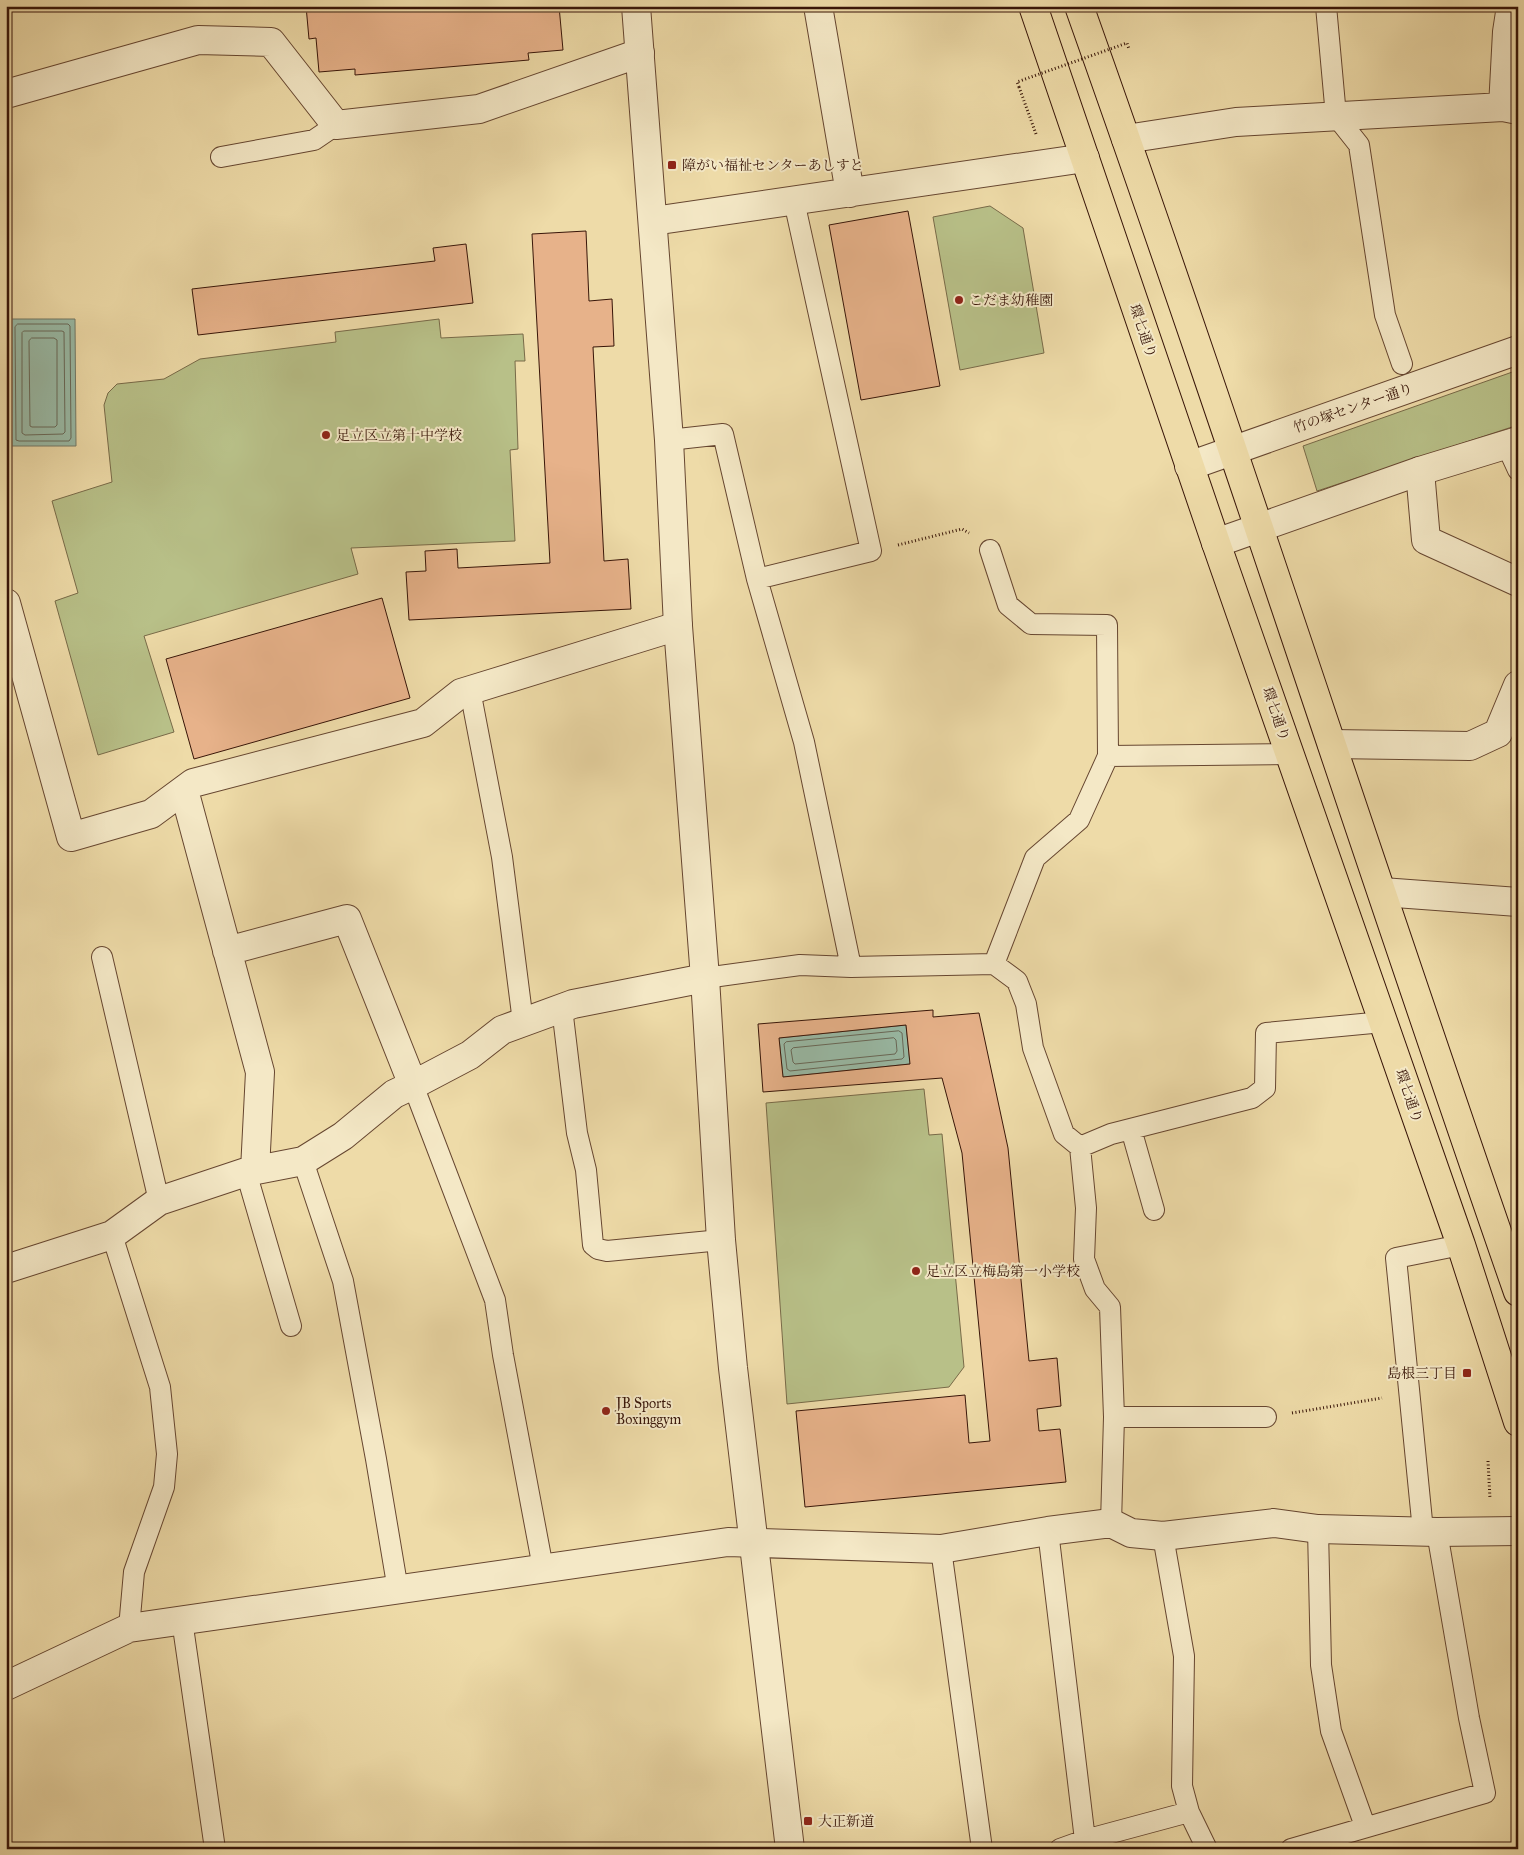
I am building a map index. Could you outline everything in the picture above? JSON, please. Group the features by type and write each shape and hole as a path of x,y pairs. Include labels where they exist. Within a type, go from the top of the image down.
{"main road":[{"name":"環七通り","path":"1032,6 1216,544 1461,1245 1518,1422"},
{"path":"1078,6 1126,139 1260,529 1382,892 1508,1236 1518,1292"}],"street":[{"path":"636,6 669,440 678,626 705,978 722,1240 733,1368 790,1849"},
{"path":"818,6 850,193"},
{"path":"1126,139 1236,122 1510,109 1507,32 1511,6"},
{"path":"6,94 198,40 271,42 336,125 479,109 640,53"},
{"path":"653,221 1085,158"},
{"name":"竹の塚センター通り","path":"1189,466 1518,350"},
{"path":"1216,544 1420,471 1512,442"},
{"path":"1420,471 1426,540 1518,582"},
{"path":"6,604 71,836 152,814 193,783 423,723 461,693 678,626"},
{"path":"1332,744 1470,746 1498,733 1518,684"},
{"path":"184,790 260,1072 251,1171"},
{"path":"1382,892 1518,902"},
{"path":"227,951 347,919 413,1085"},
{"path":"6,1269 112,1235 159,1202 251,1171 303,1161 343,1136 394,1094 470,1054 502,1030 573,1004 705,978"},
{"path":"6,1686 129,1628 728,1542 942,1549 1048,1531 1111,1524 1131,1533 1163,1536 1274,1523 1318,1529 1430,1532 1518,1531"}],"lane":[{"path":"1326,6 1336,116 1359,145 1385,315 1402,364"},
{"path":"221,157 314,140 336,125"},
{"path":"756,580 871,551 794,201"},
{"path":"669,440 723,434 756,580 804,742 851,968"},
{"path":"1512,442 1518,470"},
{"path":"990,550 1008,605 1031,624 1107,625 1108,756 1079,820 1035,858 994,964"},
{"path":"470,690 502,857 523,1022"},
{"path":"1108,756 1290,754"},
{"path":"102,957 159,1202"},
{"path":"705,978 800,965 851,968 994,964 1017,981 1026,1004 1032,1048 1064,1134 1080,1147 1086,1208 1084,1259 1095,1289 1110,1307 1114,1417 1111,1524"},
{"path":"562,1008 577,1133 586,1170 593,1245 598,1249 607,1251 722,1240"},
{"path":"1080,1147 1111,1134 1252,1098 1265,1088 1266,1034 1383,1022"},
{"path":"413,1085 495,1300 503,1355 544,1568"},
{"path":"1131,1130 1154,1210"},
{"path":"303,1161 343,1281 398,1590"},
{"path":"251,1171 291,1326"},
{"path":"112,1235 160,1387 167,1454 164,1487 134,1572 129,1628"},
{"path":"1291,1849 1339,1842 1365,1826 1486,1793 1430,1532 1409,1394 1396,1258 1461,1245"},
{"path":"1114,1417 1266,1417"},
{"path":"1318,1529 1321,1665 1331,1731 1365,1826"},
{"path":"1048,1531 1085,1840"},
{"path":"1163,1536 1184,1656 1182,1786 1189,1812 1207,1849"},
{"path":"942,1549 982,1849"},
{"path":"182,1620 215,1849"},
{"path":"1062,1848 1189,1812"}],"path":[{"path":"1038,139 1017,82 1127,43 1129,48"},
{"path":"871,551 962,529 986,543 990,550"},
{"path":"1266,1417 1409,1394"},
{"path":"1488,1461 1491,1506"}],"green space":[{"path":"990,206 1023,228 1044,353 960,370 933,217"},
{"path":"439,319 441,338 523,334 525,361 515,361 518,449 510,450 515,541 351,548 358,574 144,636 174,732 98,755 55,601 78,593 52,501 112,482 104,405 108,393 117,384 164,379 200,359 336,342 335,332"},
{"path":"1518,370 1518,425 1317,491 1303,446"},
{"path":"924,1089 929,1135 942,1134 964,1367 949,1387 787,1404 766,1103"}],"water":[{"path":"10,319 75,319 76,446 11,446"},
{"path":"906,1025 910,1064 783,1077 779,1038"}],"building":[{"path":"306,6 559,6 563,50 528,53 529,60 355,75 355,69 319,72 316,38 309,39"},
{"path":"908,211 940,386 861,400 829,225"},
{"path":"586,231 589,301 612,299 614,346 593,347 604,561 628,559 631,609 409,620 406,572 426,571 425,551 457,549 458,568 550,563 532,234"},
{"path":"466,244 473,303 198,335 192,289 435,261 433,248"},
{"path":"382,598 410,698 194,759 166,659"},
{"path":"933,1010 933,1017 979,1013 1008,1148 1029,1361 1057,1358 1061,1406 1037,1409 1039,1431 1060,1429 1066,1482 805,1507 796,1411 965,1395 969,1443 990,1441 962,1153 942,1078 763,1092 758,1024","holes":["906,1025 910,1064 783,1077 779,1038"]}],"place":[{"name":"障がい福祉センターあしすと","path":"672,165"},
{"name":"こだま幼稚園","path":"959,300"},
{"name":"足立区立第十中学校","path":"326,435"},
{"name":"足立区立梅島第一小学校","path":"916,1271"},
{"name":"島根三丁目","path":"1467,1373"},
{"name":"JB Sports Boxinggym","path":"606,1411"},
{"name":"大正新道","path":"808,1821"}]}
